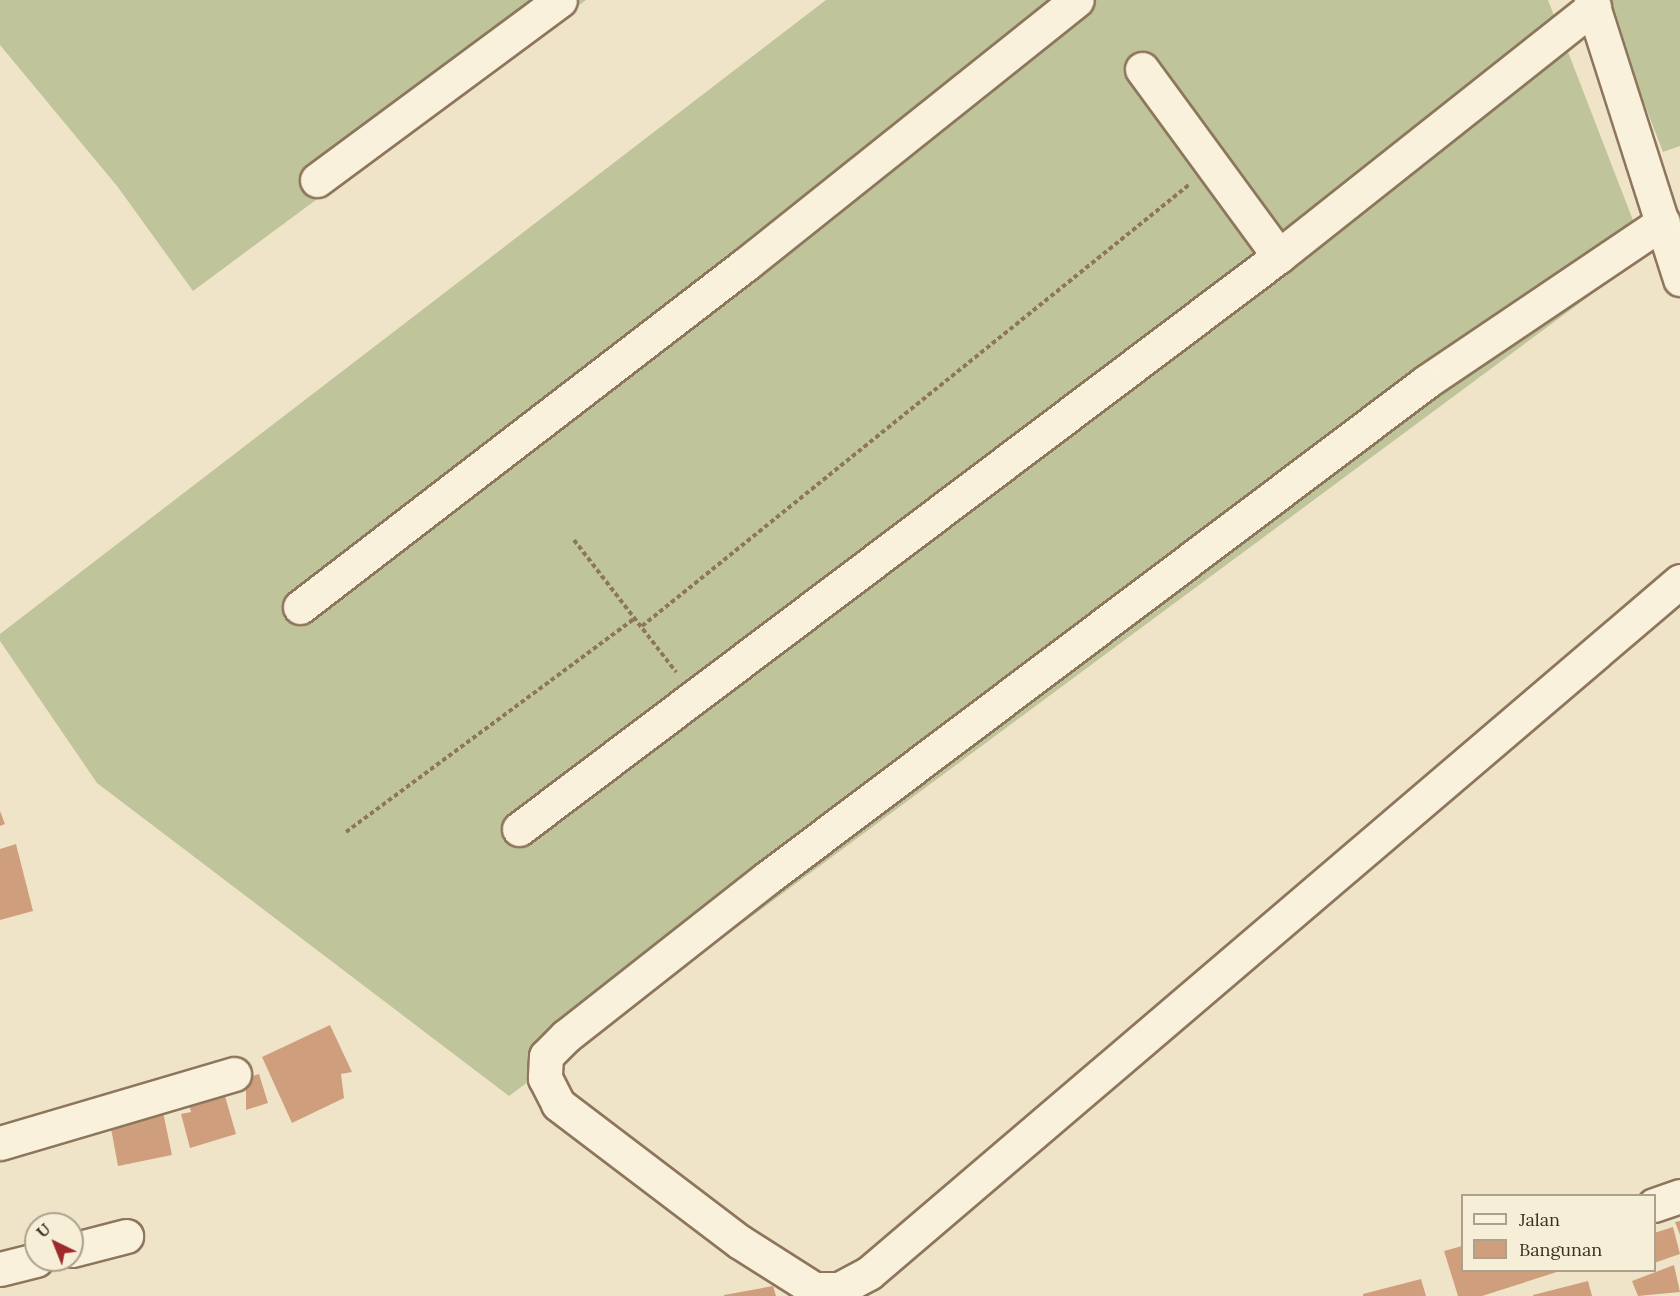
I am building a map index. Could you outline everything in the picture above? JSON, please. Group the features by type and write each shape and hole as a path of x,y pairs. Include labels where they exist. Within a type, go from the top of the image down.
{"street":[{"path":"317,180 560,0"},
{"path":"300,607 746,264 1077,0"},
{"path":"519,829 1279,256 1593,3 1680,279"},
{"path":"1142,69 1279,256"},
{"path":"1663,222 1426,382 767,878 566,1036 546,1056 545,1078 558,1104 740,1242 814,1289 839,1289 869,1273 1680,581"},
{"path":"0,1143 234,1074"},
{"path":"1656,1204 1680,1196"},
{"path":"84,1247 126,1236"},
{"path":"0,1269 24,1263"}],"path":[{"path":"642,626 1214,165"},
{"path":"574,540 642,626 694,697"},
{"path":"346,832 635,618"}],"green space":[{"path":"0,0 586,0 193,291 117,186 0,45"},
{"path":"826,0 1548,0 1646,254 509,1096 97,783 0,641 0,634"},
{"path":"1604,0 1680,0 1680,146 1663,152"}],"building":[{"path":"0,811 5,824 0,826"},
{"path":"16,844 33,911 0,920 0,849"},
{"path":"330,1025 352,1072 341,1074 344,1098 292,1123 262,1057"},
{"path":"259,1074 268,1103 246,1110 246,1078"},
{"path":"220,1079 236,1134 190,1148 181,1114 191,1112 185,1090"},
{"path":"163,1112 172,1155 118,1166 110,1123"},
{"path":"1680,1221 1680,1235 1675,1222"},
{"path":"1673,1227 1680,1254 1656,1262 1656,1232"},
{"path":"1461,1246 1461,1272 1557,1272 1482,1296 1458,1296 1444,1251"},
{"path":"1674,1265 1680,1292 1638,1296 1632,1281"},
{"path":"1421,1279 1426,1296 1363,1296 1363,1294"},
{"path":"1588,1281 1592,1296 1533,1296 1533,1295"},
{"path":"773,1286 776,1296 724,1296 724,1295"}]}
